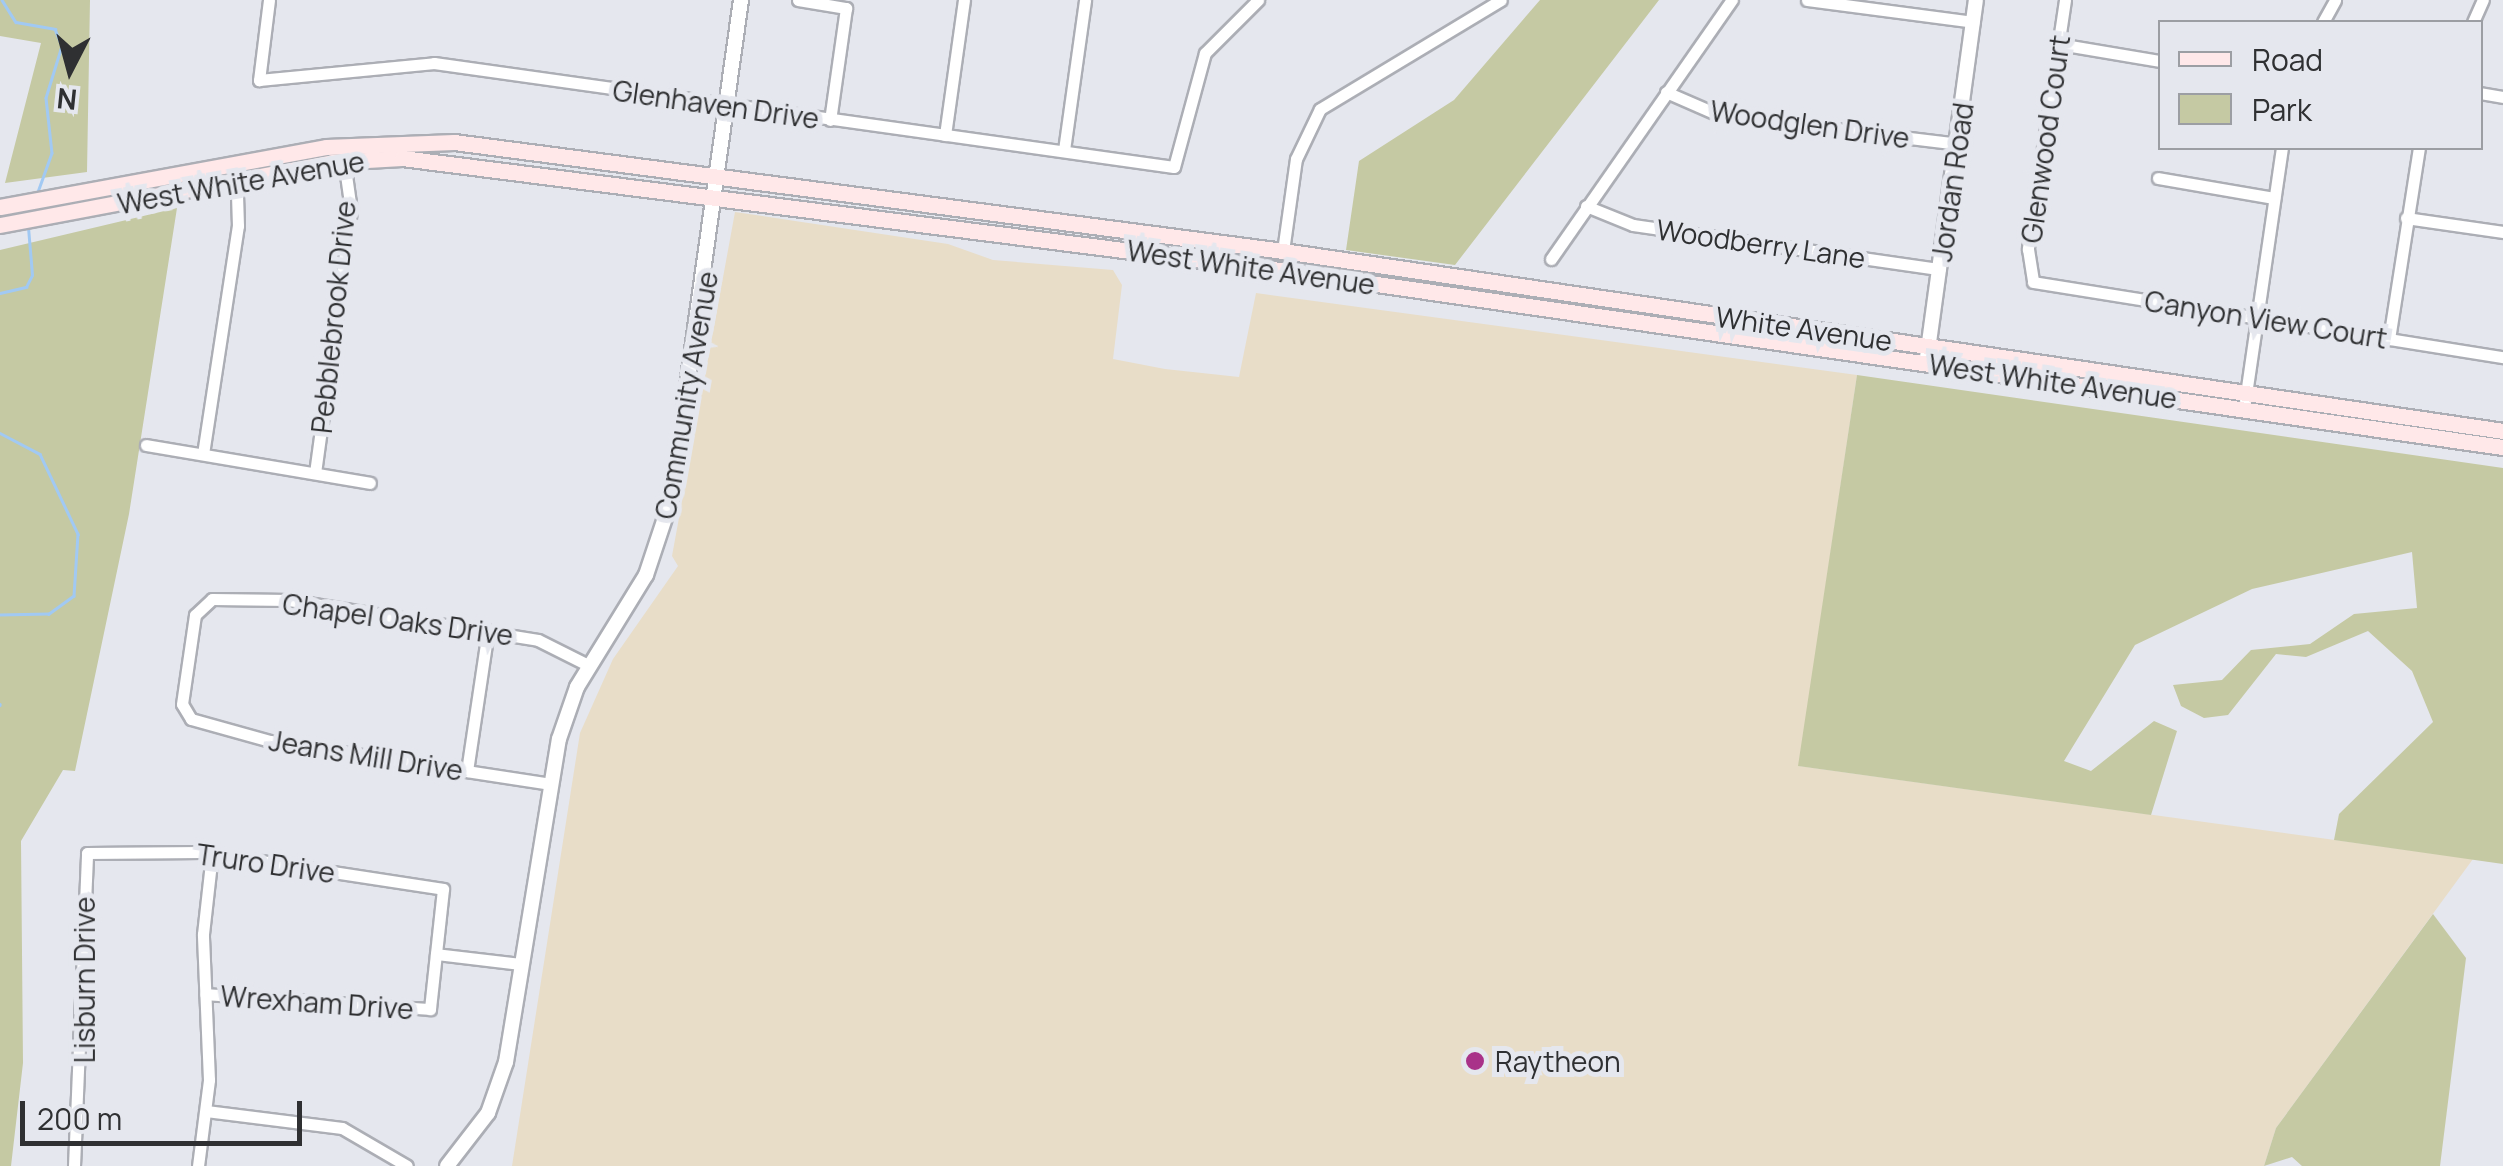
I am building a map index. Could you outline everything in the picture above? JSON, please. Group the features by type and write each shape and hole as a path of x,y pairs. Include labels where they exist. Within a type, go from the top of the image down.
{"main road":[{"name":"West White Avenue","path":"3,224 54,215 236,164 402,141 723,176 1283,251"},
{"name":"West White Avenue","path":"8,205 58,196 240,181 344,161 444,162 1928,355"},
{"path":"1280,270 1283,251"},
{"name":"White Avenue","path":"1283,251 2245,402 2503,431"},
{"path":"2245,402 2503,447"}],"street":[{"name":"Glenhaven Drive","path":"269,0 258,80 434,64 1174,167 1205,53 1258,0"},
{"name":"Community Avenue","path":"447,1166 488,1113 521,964 551,784 590,666 631,604 665,523 723,176 741,0"},
{"path":"798,0 846,8 830,120"},
{"path":"946,135 964,0"},
{"path":"1064,150 1086,0"},
{"path":"1283,251 1304,130 1320,108 1501,0"},
{"path":"1551,259 1732,0"},
{"path":"1807,0 1974,22"},
{"name":"Jordan Road","path":"1928,355 1976,0"},
{"name":"Glenwood Court","path":"2031,278 2066,0"},
{"path":"2059,44 2158,61"},
{"name":"Woodglen Drive","path":"1666,92 1719,116 1958,144"},
{"path":"2245,402 2282,150"},
{"path":"2389,339 2419,150"},
{"name":"Pebblebrook Drive","path":"315,474 351,210 344,161"},
{"path":"203,454 240,181 236,164"},
{"path":"2158,178 2274,198"},
{"name":"Woodberry Lane","path":"1586,206 1633,226 1940,269"},
{"path":"2406,218 2503,232"},
{"name":"Canyon View Court","path":"2031,278 2503,357"},
{"path":"146,444 370,483"},
{"name":"Chapel Oaks Drive","path":"184,713 200,602 289,600 488,631 538,640 590,666"},
{"path":"467,771 488,631"},
{"name":"Jeans Mill Drive","path":"184,713 270,740 551,784"},
{"name":"Truro Drive","path":"87,853 212,854 443,889 436,954"},
{"name":"Lisburn Drive","path":"74,1166 87,853"},
{"path":"198,1166 206,1112 205,994 212,854"},
{"path":"436,954 521,964"},
{"name":"Wrexham Drive","path":"205,994 430,1009 436,954"},
{"path":"206,1112 342,1128 407,1166"}],"shaded area":[{"name":"Raytheon","path":"735,212 948,244 993,260 1113,270 1122,285 1113,359 1165,369 1239,377 1256,293 1857,375 1799,766 2473,859 2276,1128 2264,1166 512,1166 580,733 613,659 678,566 672,556"}],"green space":[{"path":"0,0 90,0 87,172 5,183 41,43 0,36"},
{"path":"1540,0 1659,0 1455,265 1346,250 1359,161 1454,100"},
{"path":"177,208 129,514 75,771 63,770 21,841 23,1063 11,1166 0,1166 0,250"},
{"path":"1857,375 2503,468 2503,864 2334,840 2339,814 2433,722 2412,671 2368,631 2306,657 2276,654 2228,715 2204,718 2181,706 2173,685 2222,680 2251,650 2310,644 2354,614 2417,608 2412,552 2252,589 2135,645 2064,761 2091,771 2154,721 2177,731 2151,815 1798,766"},
{"path":"2433,914 2466,958 2440,1166 2302,1166 2292,1157 2264,1166 2276,1128"}],"waterway":[{"path":"2,0 16,22 55,29 62,46 46,98 52,153 37,195"},
{"path":"0,293 26,287 32,275 28,227"},
{"path":"0,433 40,454 78,534 74,596 49,614 0,615"}],"place":[{"name":"Raytheon","path":"1475,1061"}]}
